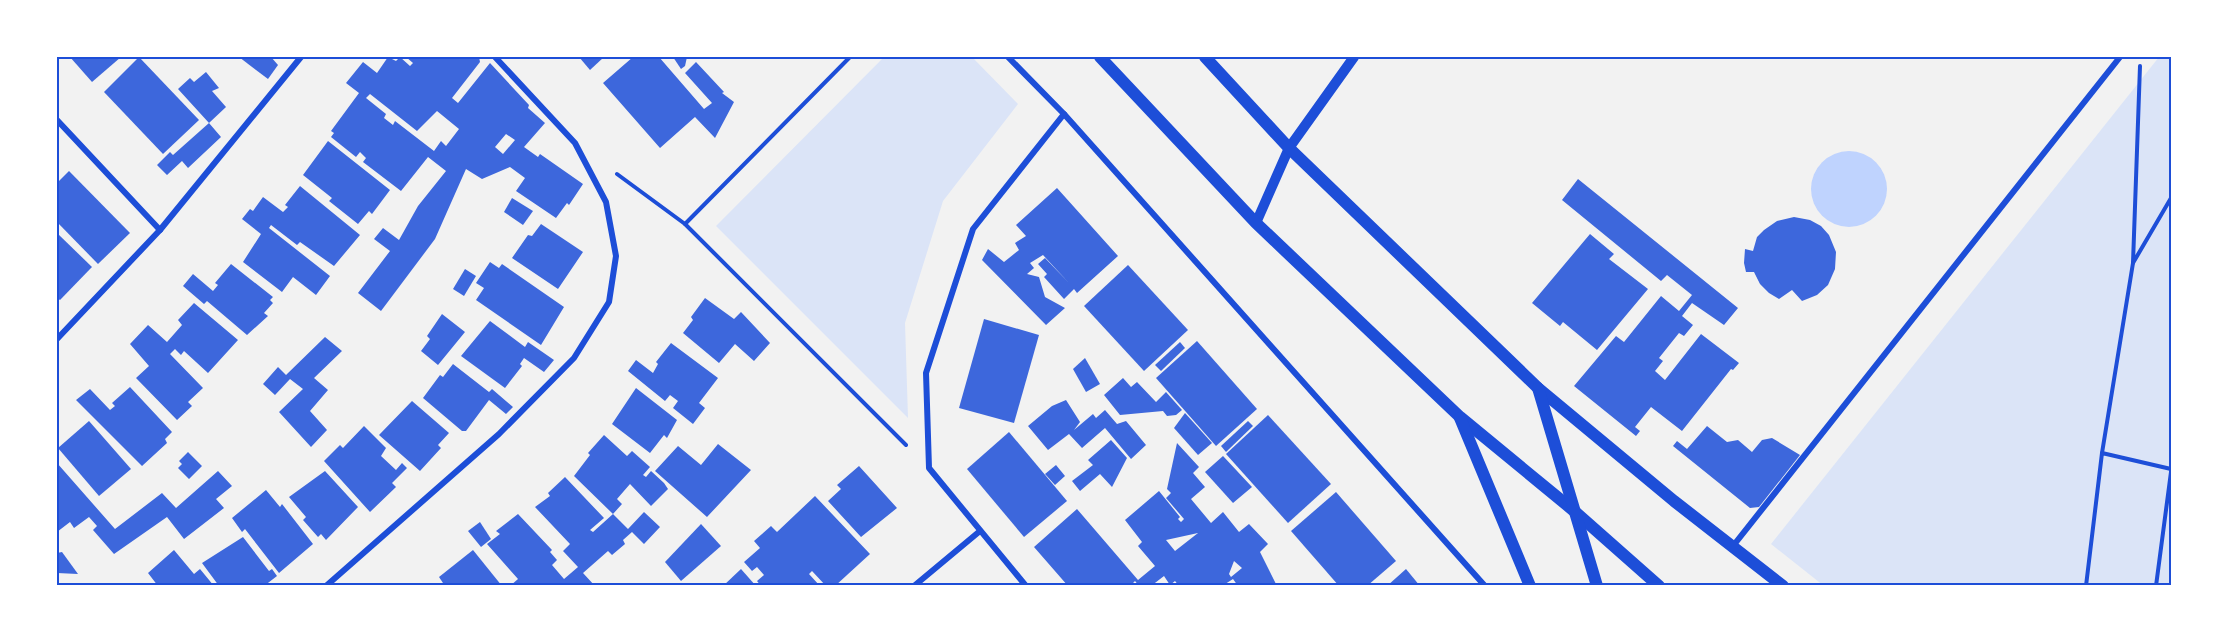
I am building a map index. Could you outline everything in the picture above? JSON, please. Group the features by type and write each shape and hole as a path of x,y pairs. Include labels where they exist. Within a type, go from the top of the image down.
{"main road":[{"path":"1100,57 1256,223 1460,417 1573,510 1659,586"},
{"path":"1205,57 1289,148 1538,388 1674,501 1783,586"},
{"path":"1538,388 1597,586"},
{"path":"1460,417 1530,586"}],"street":[{"path":"57,339 160,230 301,57"},
{"path":"326,586 499,434 574,358 609,302 616,256 606,202 575,143 495,57"},
{"path":"1008,57 1064,114 1485,586"},
{"path":"1256,223 1289,148 1354,57"},
{"path":"1733,546 2120,57"},
{"path":"1026,586 929,468 926,373 973,230 1064,114"},
{"path":"57,120 160,230"},
{"path":"914,586 980,531"}],"path":[{"path":"685,224 850,57"},
{"path":"2086,586 2102,453 2133,263 2140,57"},
{"path":"612,170 685,224 929,468"},
{"path":"2133,263 2171,198"},
{"path":"2102,453 2171,470 2156,586"}],"shaded area":[{"path":"884,57 972,57 1018,104 943,201 905,323 908,418 716,226"},
{"path":"2159,57 2171,57 2171,586 1824,586 1771,544"}],"water":[{"path":"1842,151 1856,151 1870,157 1881,168 1887,182 1884,204 1876,216 1856,227 1842,227 1828,221 1817,210 1811,196 1811,182 1817,168 1828,157"}],"building":[{"path":"70,57 121,57 92,82"},
{"path":"139,57 199,120 163,154 104,92"},
{"path":"239,57 271,57 278,65 268,79"},
{"path":"388,57 396,61 400,57 410,66 413,63 406,57 479,57 480,62 452,98 458,103 490,63 529,105 528,108 545,123 524,147 538,157 540,154 583,184 569,205 567,203 556,218 516,191 525,178 510,167 482,179 466,169 435,239 381,311 358,293 390,251 374,239 383,228 399,240 418,206 446,171 428,157 401,191 363,162 366,158 360,152 356,157 331,137 334,133 331,131 359,93 346,83 363,62 377,73","holes":["370,94 417,131 437,111 459,129 446,146 441,141 434,151 395,121 393,125 384,118 386,114 366,98","506,134 515,140 503,154 495,147"]},
{"path":"579,57 604,57 590,70"},
{"path":"633,57 659,57 704,109 712,103 685,73 696,62 724,92 722,93 734,102 715,138 695,117 660,148 603,83"},
{"path":"673,57 687,57 685,66 681,69"},
{"path":"206,72 219,88 212,91 226,107 209,123 178,89 190,78 194,82"},
{"path":"209,123 221,137 188,168 182,161 167,175 157,165 170,152 173,155"},
{"path":"328,141 390,190 372,214 369,211 358,224 329,201 332,198 303,175"},
{"path":"69,171 130,233 98,264 57,222 57,183"},
{"path":"1578,179 1738,308 1724,325 1692,303 1682,316 1693,325 1684,336 1679,333 1659,358 1663,361 1655,371 1665,380 1701,334 1739,363 1733,370 1731,369 1682,431 1651,407 1635,427 1640,431 1636,436 1574,386 1616,336 1624,342 1661,296 1679,311 1692,295 1667,275 1661,281 1562,200"},
{"path":"300,186 360,235 334,266 300,242 297,245 271,225 269,228 330,276 316,295 293,277 282,292 243,262 261,234 242,219 250,209 253,211 263,197 283,212 288,207 285,205"},
{"path":"1057,188 1118,256 1077,293 1074,289 1064,299 1044,277 1047,274 1038,264 1045,258 1069,283 1043,255 1030,263 1034,268 1027,274 1039,277 1045,297 1065,308 1046,325 982,260 988,249 1004,262 1019,250 1015,243 1026,236 1016,225"},
{"path":"512,198 533,211 523,225 504,212"},
{"path":"1794,217 1810,220 1821,226 1829,235 1836,252 1835,269 1828,285 1817,295 1802,301 1792,290 1779,299 1769,293 1760,284 1754,272 1746,272 1744,263 1745,249 1753,251 1757,237 1764,230 1777,221"},
{"path":"541,224 583,252 558,289 512,258 528,235 532,236"},
{"path":"57,233 92,267 60,300 57,298"},
{"path":"1590,234 1614,254 1609,259 1648,289 1597,350 1563,322 1560,326 1532,303"},
{"path":"490,262 499,268 502,264 564,307 541,345 476,300 484,288 476,283"},
{"path":"231,264 273,297 270,300 273,303 264,313 268,316 247,335 207,301 204,304 183,286 193,274 213,291 218,285 215,283"},
{"path":"1128,265 1188,330 1144,371 1084,306"},
{"path":"465,269 476,276 464,296 453,289"},
{"path":"705,298 734,319 741,312 770,343 754,361 735,344 719,363 683,333"},
{"path":"194,303 238,340 208,373 184,351 181,355 175,349 170,354 203,388 188,402 192,406 177,420 136,378 149,366 130,344 148,325 167,342 182,325 178,320"},
{"path":"442,314 465,332 438,365 421,351 430,339 427,336"},
{"path":"984,319 1039,335 1014,423 959,408"},
{"path":"490,321 525,347 528,342 554,360 544,372 524,358 520,364 522,366 505,388 461,356"},
{"path":"325,337 342,351 314,378 328,390 310,411 327,430 311,447 279,412 303,389 290,379 275,395 263,384 278,367 286,375"},
{"path":"1197,341 1257,409 1216,446 1156,378"},
{"path":"1180,342 1185,348 1161,371 1155,365"},
{"path":"671,343 718,378 699,403 705,408 693,424 673,408 678,401 670,395 665,401 628,371 636,360 653,373 658,364 656,362"},
{"path":"1085,358 1100,384 1086,392 1073,369"},
{"path":"453,364 489,392 492,389 513,407 506,414 489,400 466,431 462,431 423,398 440,375 443,377"},
{"path":"1123,378 1131,387 1137,382 1156,402 1166,392 1182,410 1176,415 1167,416 1163,411 1120,415 1104,395"},
{"path":"130,387 172,432 165,439 167,443 142,466 76,400 90,389 110,410 115,406 112,403"},
{"path":"636,388 677,420 667,438 664,435 650,453 612,424"},
{"path":"1066,400 1080,422 1074,430 1093,414 1096,418 1105,410 1117,424 1126,421 1146,445 1131,459 1105,428 1082,448 1069,434 1048,450 1028,426 1052,406"},
{"path":"412,401 449,433 438,445 441,448 420,471 379,435"},
{"path":"1185,413 1212,443 1198,455 1174,428"},
{"path":"1268,415 1331,484 1288,523 1226,454"},
{"path":"89,421 131,469 99,496 58,448"},
{"path":"1248,421 1253,426 1226,452 1221,446"},
{"path":"364,426 386,448 381,456 396,470 402,463 407,468 392,483 396,487 370,512 324,461 340,445 343,448"},
{"path":"1707,426 1727,442 1738,440 1752,452 1762,440 1772,438 1800,455 1759,507 1750,508 1673,446 1677,441 1687,449"},
{"path":"1009,432 1067,501 1024,537 967,469"},
{"path":"604,435 627,456 632,451 650,467 643,475 646,477 651,471 668,489 651,506 630,484 617,499 622,504 613,514 574,476 590,455 588,453"},
{"path":"1111,440 1127,458 1112,487 1100,474 1080,491 1072,481 1093,465 1088,460"},
{"path":"1177,443 1199,467 1193,473 1205,487 1191,499 1211,523 1223,512 1239,532 1249,524 1268,544 1260,552 1277,586 1238,586 1233,579 1222,586 1179,586 1175,581 1170,585 1164,576 1151,586 1139,586 1135,581 1130,586 1068,586 1034,547 1077,509 1138,580 1155,566 1138,546 1142,542 1125,520 1159,491 1180,517 1178,519 1181,522 1184,519 1166,498 1171,493 1167,489","holes":["1198,533 1175,551 1166,540","1234,561 1242,568 1231,577 1229,574"]},
{"path":"718,444 751,470 707,517 655,471 678,446 701,465"},
{"path":"188,452 202,466 189,479 178,468 182,464 179,461"},
{"path":"1223,456 1252,487 1233,503 1205,472"},
{"path":"57,463 115,529 162,493 176,508 218,471 232,486 216,499 224,508 184,539 167,517 114,554 93,530 97,526 89,517 74,528 70,522 57,532"},
{"path":"1056,465 1065,476 1055,485 1045,474"},
{"path":"859,466 897,508 861,537 828,501 841,489 837,485"},
{"path":"325,471 358,507 326,540 321,534 318,537 303,520 306,517 289,497"},
{"path":"565,477 604,518 590,530 593,532 613,514 628,529 644,512 660,527 644,544 632,532 623,540 625,544 612,555 608,551 583,573 595,586 510,586 518,579 487,544 500,534 496,531 518,514 552,550 550,552 557,560 552,565 564,579 578,567 563,551 570,544 535,507 550,496 548,493"},
{"path":"266,490 280,507 282,504 313,544 279,573 245,529 242,532 232,518"},
{"path":"1336,492 1396,561 1367,586 1339,586 1291,531"},
{"path":"815,496 870,554 835,586 826,586 812,571 809,574 820,586 761,586 757,581 764,575 757,567 752,571 744,562 760,548 754,541 771,526 777,532"},
{"path":"480,522 491,539 481,547 468,531"},
{"path":"701,524 721,546 681,581 665,562"},
{"path":"243,537 269,571 272,569 277,576 264,586 219,586 202,563"},
{"path":"174,550 194,574 200,569 214,586 158,586 148,573"},
{"path":"473,550 502,586 445,586 439,577"},
{"path":"62,552 78,574 57,573 57,553"},
{"path":"741,569 756,586 723,586"},
{"path":"1406,569 1420,586 1387,586"}]}
